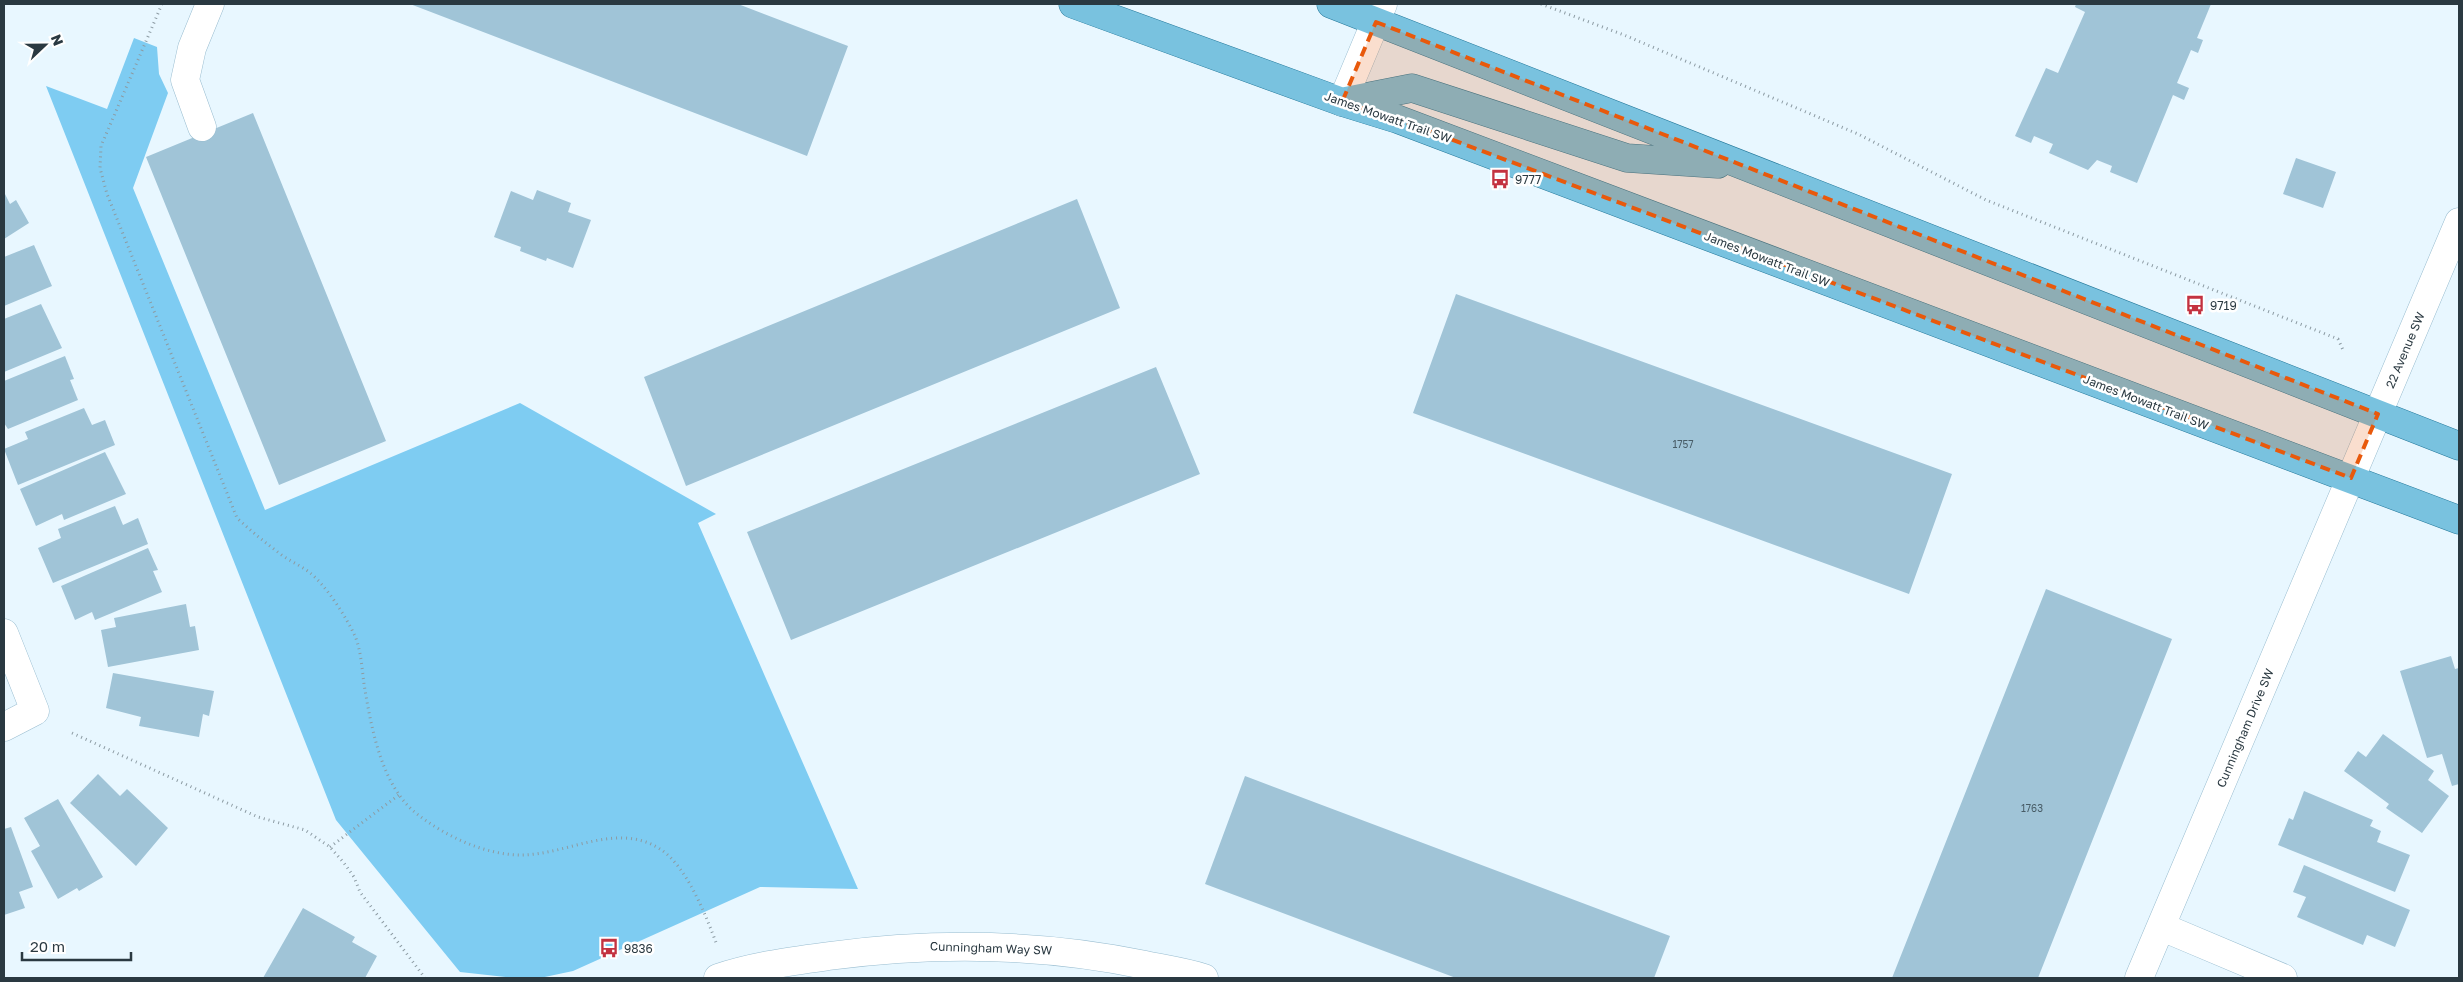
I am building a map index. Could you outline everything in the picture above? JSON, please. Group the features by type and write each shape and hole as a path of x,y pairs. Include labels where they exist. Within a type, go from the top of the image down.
{"main road":[{"name":"James Mowatt Trail SW","path":"1073,4 1342,102 1397,118 2459,520"},
{"path":"1331,4 1380,13 1742,165 2459,446"},
{"path":"1342,102 1412,88 1628,158 1742,165"}],"street":[{"path":"202,127 186,80 192,48 210,4"},
{"path":"1342,102 1380,13"},
{"name":"22 Avenue SW","path":"2351,478 2459,222"},
{"name":"Cunningham Drive SW","path":"2139,978 2351,478"},
{"path":"4,633 35,711 4,727"},
{"path":"2162,927 2283,978"},
{"name":"Cunningham Way SW","path":"718,978 793,961 853,953 917,947 987,946 1068,951 1204,978"}],"path":[{"path":"162,4 101,146 100,168 107,194 237,518 257,537 310,573 344,616 356,638 368,708 384,768 400,794 416,814 458,839 485,849 520,855 551,851 619,837 641,840 661,849 676,863 690,885 717,944"},
{"path":"1541,4 1624,35 1858,134 1986,200 2338,339 2343,350"},
{"path":"72,733 258,817 305,830 330,847 354,877 360,892 425,978"},
{"path":"330,847 400,794"}],"highlighted area":[{"path":"1376,22 2378,414 2351,478 1397,119 1342,102"}],"shaded area":[{"path":"134,38 157,47 159,74 168,93 133,188 265,510 520,403 716,514 698,523 858,889 760,887 573,971 540,978 515,978 460,972 336,820 46,86 107,109"}],"building":[{"path":"410,4 738,4 848,46 807,156"},
{"path":"2076,4 2211,4 2197,38 2203,40 2198,53 2191,50 2177,83 2189,88 2184,100 2173,95 2137,183 2110,172 2112,166 2097,160 2088,170 2049,153 2053,144 2034,136 2031,143 2015,136 2046,68 2058,73 2085,12 2075,7"},
{"path":"253,113 386,441 279,485 146,157"},
{"path":"2296,158 2336,172 2323,208 2283,194"},
{"path":"537,190 571,203 568,212 591,220 573,268 547,258 546,261 520,251 521,247 494,237 511,191 533,200"},
{"path":"4,192 10,204 16,200 29,223 4,239"},
{"path":"1077,199 1120,308 686,486 644,377"},
{"path":"34,245 52,286 4,306 4,257"},
{"path":"1456,294 1952,474 1909,594 1413,413"},
{"path":"41,304 62,348 4,372 4,319"},
{"path":"65,356 74,379 70,380 78,400 8,429 4,423 4,381"},
{"path":"1156,367 1200,474 791,640 747,532"},
{"path":"84,408 92,425 105,420 115,445 18,485 4,449 28,439 25,432"},
{"path":"105,452 126,494 64,520 62,514 36,526 20,489"},
{"path":"115,506 123,525 138,518 148,544 53,583 38,548 61,538 58,529"},
{"path":"148,548 158,570 153,571 162,592 95,620 92,612 75,620 61,586"},
{"path":"2046,589 2172,639 2038,978 1892,978"},
{"path":"186,604 190,627 195,626 199,650 108,667 101,630 116,627 114,618"},
{"path":"2451,656 2455,669 2459,668 2459,784 2452,786 2442,754 2427,758 2400,671"},
{"path":"113,673 214,691 209,716 203,714 199,737 139,726 141,717 106,708"},
{"path":"2383,734 2434,771 2428,780 2449,796 2422,833 2386,808 2389,804 2344,771 2358,751 2366,757"},
{"path":"98,774 120,796 127,789 168,828 136,866 70,803"},
{"path":"1245,776 1670,936 1654,978 1456,978 1205,884"},
{"path":"2304,791 2373,820 2370,826 2381,831 2377,842 2410,855 2395,892 2278,845 2289,818 2293,820"},
{"path":"58,799 103,877 79,891 77,888 58,899 31,851 40,846 24,818"},
{"path":"11,827 33,887 19,892 25,908 4,915 4,829"},
{"path":"2304,865 2410,910 2395,947 2367,935 2363,945 2297,917 2306,897 2293,892"},
{"path":"303,908 355,937 352,942 377,956 365,978 263,978"}],"place":[{"name":"9777","path":"1500,179"},
{"name":"9719","path":"2195,305"},
{"name":"9836","path":"609,948"}]}
